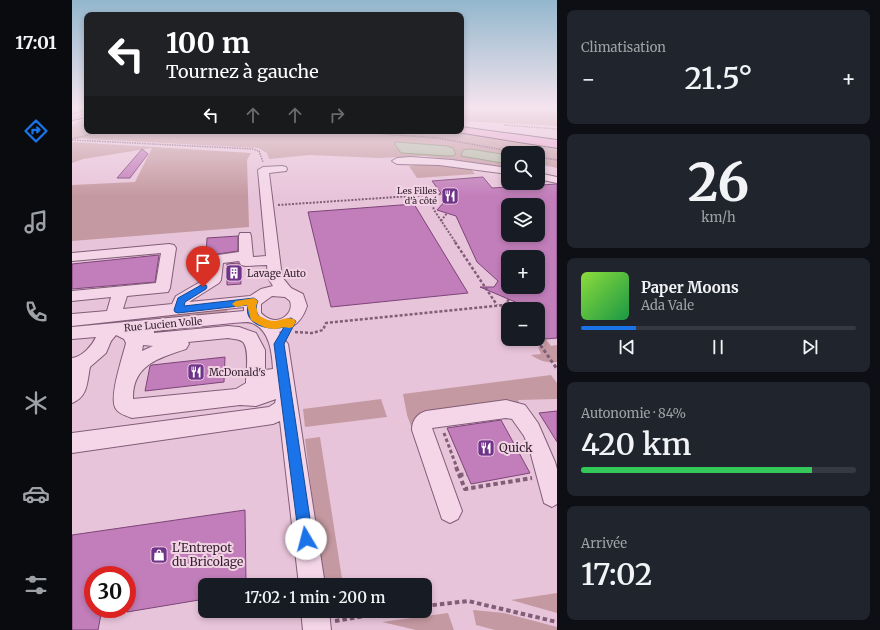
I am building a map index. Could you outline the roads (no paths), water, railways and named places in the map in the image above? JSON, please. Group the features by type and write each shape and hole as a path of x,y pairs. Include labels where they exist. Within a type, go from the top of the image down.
{"main road":[{"path":"512,137 557,144"}],"street":[{"path":"397,161 441,161 501,170"},
{"path":"282,169 263,170 275,278 286,292"},
{"path":"545,177 557,180"},
{"path":"235,268 245,236"},
{"path":"72,257 169,248 163,288 72,296"},
{"path":"178,310 181,300 235,268 273,260"},
{"path":"259,309 275,278"},
{"path":"72,394 77,390 76,365 100,348 104,338 114,325 120,291"},
{"path":"72,443 273,416 283,408 285,332 297,316 300,310 300,304 298,299 293,295 286,292 271,291 259,309"},
{"path":"259,309 275,326 285,332"},
{"path":"72,320 114,325 178,310 259,309 285,332"},
{"name":"Rue Lucien Volle","path":"72,333 114,325 147,326 233,318 259,309"},
{"path":"114,325 130,335 135,342 123,394 123,404 132,409 240,397 256,398 284,386"},
{"path":"147,326 145,334 148,340 228,332 239,333 250,338 256,350 255,387 240,397"},
{"path":"128,374 144,358 154,353 162,355 179,353 202,341 228,332"},
{"path":"255,378 284,386"},
{"path":"284,386 311,578"},
{"path":"450,511 424,437 422,426 426,420 506,409 518,411 528,425 547,468 552,495"}],"tunnel":[{"path":"227,274 241,272"}],"place":[{"name":"Les Filles d'à côté","path":"450,196"},
{"name":"Lavage Auto","path":"234,273"},
{"name":"McDonald's","path":"196,372"},
{"name":"Quick","path":"486,448"},
{"name":"L'Entrepot du Bricolage","path":"159,555"}]}
